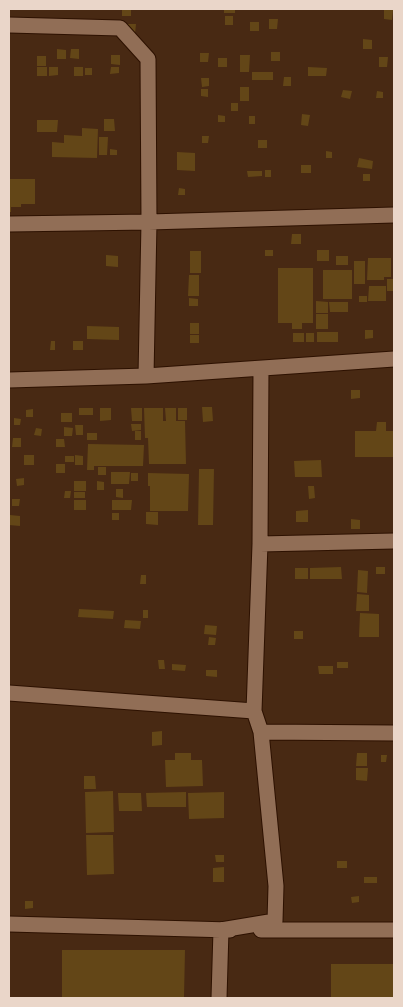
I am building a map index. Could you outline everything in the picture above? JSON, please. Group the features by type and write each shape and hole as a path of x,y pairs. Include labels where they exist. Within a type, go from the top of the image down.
{"street":[{"path":"9,26 120,28 148,59 149,222 146,376"},
{"path":"9,224 394,215"},
{"path":"9,380 146,376 394,359"},
{"path":"221,930 275,921 276,886 261,732 254,711 260,544 261,369"},
{"path":"260,544 394,541"},
{"path":"9,693 254,711"},
{"path":"261,732 394,734"},
{"path":"9,924 221,930 394,930"},
{"path":"218,998 221,930"}],"building":[{"path":"122,9 131,9 131,16 122,16"},
{"path":"224,9 235,9 235,13 224,13"},
{"path":"384,10 393,10 392,20 384,19"},
{"path":"225,16 233,16 233,25 225,25"},
{"path":"269,19 278,19 277,29 269,29"},
{"path":"250,22 259,22 259,31 250,31"},
{"path":"127,24 136,24 135,34 127,33"},
{"path":"363,39 372,40 372,49 363,49"},
{"path":"57,49 66,50 66,59 57,59"},
{"path":"71,49 79,49 79,59 70,58"},
{"path":"271,52 280,52 280,61 271,61"},
{"path":"200,53 209,53 208,62 200,62"},
{"path":"111,55 120,55 120,65 111,64"},
{"path":"240,55 250,55 249,72 240,72"},
{"path":"37,56 46,56 46,66 37,66"},
{"path":"379,57 388,57 387,67 379,67"},
{"path":"218,58 227,58 227,67 218,67"},
{"path":"37,67 47,67 47,76 37,76"},
{"path":"49,67 58,67 58,75 49,76"},
{"path":"74,67 83,67 83,76 74,76"},
{"path":"111,67 119,67 119,73 110,74"},
{"path":"308,67 327,68 326,76 308,76"},
{"path":"85,68 92,68 92,75 85,75"},
{"path":"252,72 273,72 273,80 252,80"},
{"path":"284,77 291,77 291,86 283,86"},
{"path":"201,78 209,78 209,86 202,87"},
{"path":"240,87 249,87 249,101 240,101"},
{"path":"201,89 208,89 208,97 201,96"},
{"path":"343,90 352,91 350,99 341,97"},
{"path":"377,91 383,92 383,98 376,98"},
{"path":"231,103 238,103 238,111 231,111"},
{"path":"302,114 310,115 308,126 301,125"},
{"path":"218,115 225,116 225,122 218,122"},
{"path":"249,116 255,116 255,124 249,124"},
{"path":"104,119 114,119 115,131 104,131"},
{"path":"37,120 58,120 57,132 37,132"},
{"path":"82,128 98,129 97,158 52,157 52,142 64,143 64,135 82,136"},
{"path":"202,136 209,136 208,143 202,143"},
{"path":"99,137 108,137 107,155 99,155"},
{"path":"258,140 267,140 267,148 258,148"},
{"path":"110,149 117,150 117,155 110,155"},
{"path":"326,151 332,152 332,158 326,158"},
{"path":"177,152 195,153 195,171 177,170"},
{"path":"359,158 373,161 372,169 357,167"},
{"path":"301,165 311,165 311,173 301,173"},
{"path":"265,170 271,170 271,177 265,177"},
{"path":"247,171 262,171 262,176 248,177"},
{"path":"363,174 370,174 370,181 363,181"},
{"path":"9,179 35,179 35,204 21,204 21,207 11,207 11,212 9,212"},
{"path":"179,188 185,189 185,195 178,195"},
{"path":"292,234 301,234 301,244 291,244"},
{"path":"265,250 273,250 273,256 265,256"},
{"path":"317,250 329,250 329,261 317,261"},
{"path":"190,251 201,251 201,273 190,273"},
{"path":"106,255 118,256 118,267 106,266"},
{"path":"336,256 348,256 348,265 336,265"},
{"path":"368,258 391,258 391,277 384,277 384,280 367,280"},
{"path":"354,261 365,261 365,284 354,284"},
{"path":"278,268 313,268 313,323 302,323 302,329 292,329 292,323 278,323"},
{"path":"323,270 352,270 352,299 323,299"},
{"path":"189,275 199,275 199,296 188,296"},
{"path":"387,279 394,279 394,291 387,291"},
{"path":"369,286 386,286 386,301 368,301"},
{"path":"359,296 367,296 367,302 359,302"},
{"path":"189,298 198,299 198,306 189,306"},
{"path":"316,301 328,302 328,313 316,313"},
{"path":"329,302 348,302 348,312 330,312"},
{"path":"316,314 328,314 328,329 316,329"},
{"path":"190,323 199,323 199,334 190,334"},
{"path":"87,326 119,327 119,340 87,339"},
{"path":"365,330 373,330 373,338 365,339"},
{"path":"317,332 338,332 338,342 317,342"},
{"path":"293,333 304,333 304,342 293,342"},
{"path":"306,333 314,333 314,342 306,342"},
{"path":"190,335 199,335 199,343 190,343"},
{"path":"51,341 55,341 55,350 50,350"},
{"path":"73,341 83,341 83,350 73,350"},
{"path":"351,390 360,390 360,398 351,399"},
{"path":"202,407 212,407 213,421 203,422"},
{"path":"79,408 93,408 93,415 79,415"},
{"path":"100,408 111,408 111,420 100,421"},
{"path":"131,408 142,408 142,421 132,421"},
{"path":"144,408 163,408 163,421 166,421 165,408 176,408 176,421 185,421 186,464 149,464 148,438 145,438"},
{"path":"178,408 187,408 187,420 178,420"},
{"path":"33,409 33,417 26,417 26,410"},
{"path":"61,413 72,413 72,422 61,422"},
{"path":"14,418 21,419 20,425 14,425"},
{"path":"377,422 386,422 386,431 394,431 394,457 355,457 355,431 376,431"},
{"path":"131,424 141,424 141,430 132,431"},
{"path":"75,425 83,425 83,435 76,435"},
{"path":"64,427 73,428 72,436 64,436"},
{"path":"36,428 42,429 41,436 34,435"},
{"path":"135,431 141,431 141,440 135,440"},
{"path":"87,433 97,433 97,440 87,440"},
{"path":"13,438 21,438 21,447 12,447"},
{"path":"56,439 64,439 65,447 56,447"},
{"path":"88,444 144,445 143,466 94,466 94,470 87,470"},
{"path":"24,455 34,455 34,465 24,465"},
{"path":"75,455 83,456 83,465 75,465"},
{"path":"65,456 74,456 74,462 65,462"},
{"path":"321,460 322,477 295,477 294,461"},
{"path":"56,464 65,464 65,473 56,473"},
{"path":"98,467 106,467 106,475 98,475"},
{"path":"199,469 214,469 213,525 198,525"},
{"path":"111,472 130,472 129,484 111,484"},
{"path":"131,473 138,473 138,481 131,481"},
{"path":"148,473 189,474 188,511 150,511"},
{"path":"24,478 24,485 17,486 16,479"},
{"path":"74,481 86,481 86,491 74,491"},
{"path":"97,481 104,482 104,490 97,490"},
{"path":"308,486 314,486 315,498 309,499"},
{"path":"116,489 123,489 123,498 116,497"},
{"path":"65,491 71,491 70,498 64,498"},
{"path":"74,492 85,492 85,498 74,498"},
{"path":"12,499 20,499 19,506 12,506"},
{"path":"74,500 86,500 86,510 74,510"},
{"path":"112,500 132,500 131,510 112,510"},
{"path":"308,510 308,522 296,522 296,511"},
{"path":"146,512 158,512 158,525 146,524"},
{"path":"112,513 119,513 119,520 112,520"},
{"path":"10,515 20,516 20,526 9,525"},
{"path":"351,519 360,520 360,529 351,529"},
{"path":"341,567 342,579 310,579 310,568"},
{"path":"376,567 385,567 385,574 376,574"},
{"path":"295,568 308,568 308,579 295,579"},
{"path":"358,570 368,571 367,593 357,592"},
{"path":"141,575 146,575 146,584 140,584"},
{"path":"357,594 369,595 369,611 356,611"},
{"path":"79,609 114,611 113,619 78,617"},
{"path":"143,610 148,610 148,618 143,618"},
{"path":"360,613 379,614 379,637 359,637"},
{"path":"125,620 141,621 140,629 124,628"},
{"path":"205,625 217,626 216,635 204,634"},
{"path":"294,631 303,631 303,639 294,639"},
{"path":"209,637 216,638 215,645 208,645"},
{"path":"158,660 164,660 165,669 159,669"},
{"path":"337,662 348,662 348,668 337,668"},
{"path":"172,664 186,665 185,671 172,670"},
{"path":"318,666 333,666 333,674 319,674"},
{"path":"206,670 217,670 217,677 206,676"},
{"path":"162,731 162,745 152,746 152,732"},
{"path":"175,753 191,753 191,760 202,760 203,786 166,787 165,760 175,760"},
{"path":"357,753 367,753 367,766 356,766"},
{"path":"381,755 387,755 386,762 381,762"},
{"path":"356,768 368,768 367,781 356,780"},
{"path":"84,776 95,776 96,789 84,789"},
{"path":"113,791 114,832 86,833 85,792"},
{"path":"186,792 186,807 147,807 146,793"},
{"path":"224,792 224,818 189,819 188,793"},
{"path":"118,793 141,793 142,811 119,811"},
{"path":"86,835 113,835 114,874 87,875"},
{"path":"215,855 224,855 224,862 216,862"},
{"path":"337,861 347,861 347,868 337,868"},
{"path":"224,867 224,882 213,882 213,868"},
{"path":"364,877 377,877 377,883 364,883"},
{"path":"359,896 359,902 352,903 351,897"},
{"path":"25,901 33,901 33,908 25,909"},
{"path":"62,950 185,950 184,997 62,997"},
{"path":"331,964 394,964 394,998 331,998"}]}
